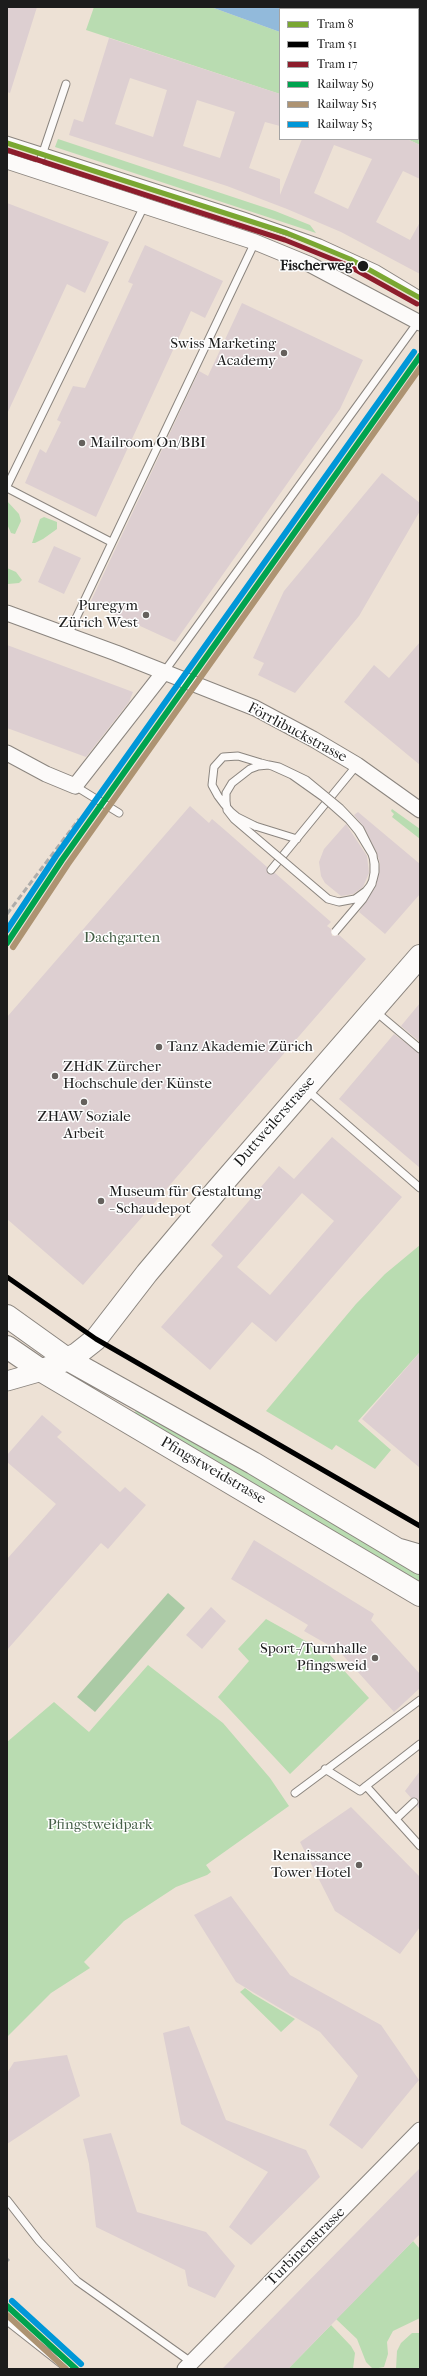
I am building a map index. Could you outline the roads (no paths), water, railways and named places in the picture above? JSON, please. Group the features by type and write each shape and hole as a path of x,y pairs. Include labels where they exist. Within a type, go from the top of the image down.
{"main road":[{"name":"Duttweilerstrasse","path":"42,1372 90,1345 102,1332 147,1273 304,1088 420,956"},
{"name":"Pfingstweidstrasse","path":"7,1316 67,1358 378,1536 420,1563"},
{"name":"Pfingstweidstrasse","path":"7,1347 42,1372 420,1595"}],"street":[{"path":"7,161 145,204 255,242 311,265 419,323"},
{"name":"Förrlibuckstrasse","path":"7,613 68,635 255,708 313,739 356,765 420,810"},
{"path":"7,753 46,774 75,786 164,672"},
{"path":"7,1382 42,1372"},
{"name":"Turbinenstrasse","path":"188,2366 420,2130"}],"lane":[{"path":"37,170 66,84"},
{"path":"7,140 320,243 377,269 420,295"},
{"path":"111,542 7,487 145,204"},
{"path":"68,635 255,242"},
{"path":"164,672 419,323"},
{"path":"297,839 241,820 231,812 227,808 212,785 214,767 223,757 238,756 261,763 266,764 272,766 292,775 304,782 338,810 361,835 372,854 373,859 375,864 375,872 373,880 370,886 355,899 339,902 328,899 234,819 228,810 227,806 226,802 226,794 232,783 250,769 264,765 269,765 279,767 306,780 340,808 360,829 373,855 374,859 374,864 374,873 373,878 372,884 363,899 335,932"},
{"path":"271,870 356,765"},
{"path":"75,786 119,813"},
{"path":"373,1009 420,1049"},
{"path":"304,1088 420,1188"},
{"path":"378,1536 420,1548"},
{"path":"294,1793 420,1700"},
{"path":"325,1769 360,1791 420,1744"},
{"path":"366,1786 420,1846"},
{"path":"396,1819 414,1802"},
{"name":"Turbinenstrasse","path":"7,2200 39,2241 77,2281 188,2366"},
{"path":"7,2321 68,2369"}],"water":[{"path":"211,7 420,7 420,80 419,8 279,8 279,32"}],"railway":[{"path":"7,914 79,819"}],"tram line":[{"name":"8","path":"7,143 287,233 350,259 420,298"},
{"name":"17","path":"7,150 285,240 347,265 417,304"},
{"name":"51","path":"7,1277 96,1339 420,1526"}],"rail line":[{"name":"S3","path":"7,930 56,856 414,352"},
{"name":"S9","path":"7,943 62,860 420,356"},
{"name":"S15","path":"13,947 68,864 420,368"},
{"name":"S3","path":"12,2301 81,2364"},
{"name":"S9","path":"7,2306 76,2369"},
{"name":"S15","path":"7,2315 66,2369"}],"place":[{"name":"Fischerweg","path":"363,266"},
{"name":"Swiss Marketing Academy","path":"284,353"},
{"name":"Mailroom On/BBI","path":"82,443"},
{"name":"Puregym Zürich West","path":"146,615"},
{"name":"Tanz Akademie Zürich","path":"159,1047"},
{"name":"ZHdK Zürcher Hochschule der Künste","path":"55,1076"},
{"name":"ZHAW Soziale Arbeit","path":"84,1102"},
{"name":"Museum für Gestaltung - Schaudepot","path":"101,1201"},
{"name":"Sport-/Turnhalle Pfingsweid","path":"375,1658"},
{"name":"Renaissance Tower Hotel","path":"359,1865"}],"park label":[{"name":"Dachgarten","path":"122,938"},
{"name":"Pfingstweidpark","path":"100,1825"}]}
